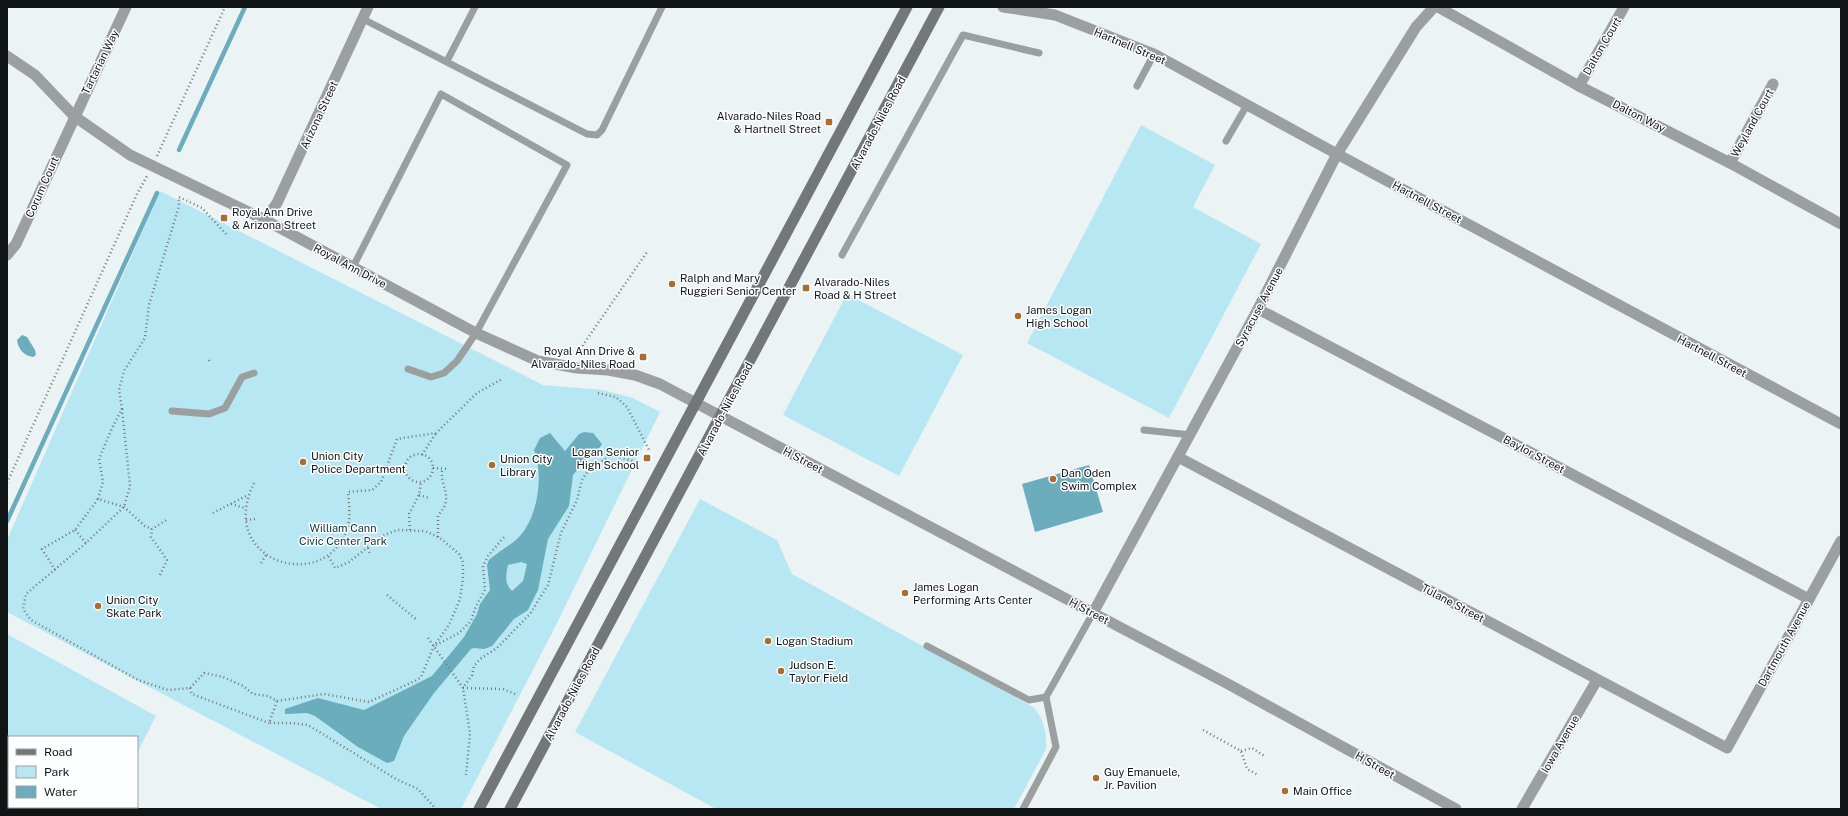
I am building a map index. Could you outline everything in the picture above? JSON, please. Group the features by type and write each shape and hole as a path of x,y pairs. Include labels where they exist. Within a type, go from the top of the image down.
{"main road":[{"path":"479,809 907,7"},
{"name":"Alvarado-Niles Road","path":"510,809 939,7"}],"street":[{"name":"Tartarian Way","path":"74,116 126,7"},
{"name":"Arizona Street","path":"265,220 277,203 368,7"},
{"name":"Hartnell Street","path":"1003,7 1055,16 1154,54 1337,154 1841,424"},
{"name":"Syracuse Avenue","path":"1093,613 1191,435 1258,309 1337,154 1416,27 1434,7"},
{"name":"Dalton Way","path":"1438,7 1579,86 1730,163 1841,224"},
{"name":"Dalton Court","path":"1579,86 1624,7"},
{"name":"Royal Ann Drive","path":"7,56 35,75 74,116 130,155 152,167 265,220 476,333 538,361 577,368 608,370 635,375 660,384 721,416"},
{"name":"Weyland Court","path":"1730,163 1773,84"},
{"name":"Corum Court","path":"7,255 16,244 74,116"},
{"name":"Baylor Street","path":"1258,309 1809,599"},
{"name":"H Street","path":"721,416 1228,684 1456,809"},
{"name":"Tulane Street","path":"1178,458 1728,748"},
{"name":"Dartmouth Avenue","path":"1728,748 1841,540"},
{"name":"Iowa Avenue","path":"1522,809 1597,680"}],"lane":[{"path":"447,61 475,7"},
{"path":"363,19 587,134 596,136 602,130 662,7"},
{"path":"842,255 963,35 1039,53"},
{"path":"1137,86 1154,54"},
{"path":"353,267 441,94 567,165 476,333 457,361 444,373 431,377 408,370"},
{"path":"1226,141 1247,105"},
{"path":"172,411 209,414 226,408 242,377 254,374"},
{"path":"1144,430 1191,435"},
{"path":"1023,809 1056,747 1046,697 1093,613"},
{"path":"927,646 1029,700 1046,697"}],"path":[{"path":"7,483 137,194 152,167 225,7"},
{"path":"227,235 202,208 179,197 178,206 149,304 145,338 124,371 119,390 130,486 124,507 86,543 26,594 23,609 31,620 138,680 168,690 190,688 204,673 223,677 243,686 253,694 268,696 277,701 324,694 369,702 421,677 434,646 449,625 460,599 463,578 463,562 459,554 438,537 425,531 397,530 382,536 349,562 335,568 328,555"},
{"path":"582,350 624,283 647,252"},
{"path":"422,455 436,433 477,392 502,379"},
{"path":"598,393 616,397 627,407 649,450"},
{"path":"55,570 42,549 75,530 98,499 103,482 100,459 112,428 122,409"},
{"path":"254,483 248,495 245,508 246,520 250,535 257,547 266,555 281,563 295,564 319,560 328,555 335,548 347,528 349,512 348,492 372,490 381,482 397,439 436,433"},
{"path":"410,530 409,514 419,495 421,482 430,475 433,468 431,461 422,455 412,456 408,459 405,468 411,479 421,482"},
{"path":"463,688 472,675 474,666 480,659 497,648 530,614 548,585 561,533 577,500 582,480 590,468 612,455 633,460"},
{"path":"433,468 448,469"},
{"path":"438,537 438,515 445,508 447,502 447,495 442,484 442,469"},
{"path":"213,513 248,495"},
{"path":"419,495 429,498"},
{"path":"98,499 124,507 145,526 152,528 168,519"},
{"path":"231,504 245,508"},
{"path":"246,520 255,519"},
{"path":"152,528 151,537 167,560 160,575"},
{"path":"75,530 86,543"},
{"path":"434,646 459,633 471,621 476,606 485,590 483,566 488,556 505,536"},
{"path":"368,548 370,554"},
{"path":"261,562 266,555"},
{"path":"387,595 417,620"},
{"path":"428,638 463,688 470,733 466,775"},
{"path":"190,688 192,694 199,698 213,701 269,723 308,725 396,780 418,789 436,809"},
{"path":"463,688 503,689 515,694"},
{"path":"269,723 277,701"},
{"path":"1203,730 1241,751 1247,769 1258,775"},
{"path":"1241,751 1252,748 1266,757"}],"green space":[{"path":"1141,125 1215,165 1193,207 1261,244 1169,418 1027,343"},
{"name":"William Cann Civic Center Park","path":"160,191 543,385 603,390 633,398 660,412 556,625 461,809 381,809 7,612 7,540"},
{"path":"847,294 963,355 899,476 783,415"},
{"name":"Logan Stadium","path":"700,499 777,540 792,574 1033,707 1040,716 1044,726 1046,749 1014,809 716,809 575,732"},
{"path":"7,634 156,716 138,751 138,736 8,736 8,808 108,808 7,809"}],"water":[{"path":"22,335 27,337 35,350 36,355 33,357 24,354 19,346 17,340"},
{"path":"584,432 593,433 602,444 573,475 569,506 548,539 538,590 528,610 514,619 492,646 484,649 471,649 434,693 404,736 394,761 387,763 358,747 315,716 307,713 285,714 285,709 318,698 364,710 432,676 464,637 477,614 480,604 490,590 487,565 489,560 519,537 526,529 531,518 535,507 539,483 539,471 534,450 540,438 550,433 565,451 579,434","holes":["521,562 527,564 523,581 512,591 509,588 506,576 508,565"]},
{"path":"1089,465 1103,512 1035,532 1022,484"}],"waterway":[{"path":"179,150 245,7"},
{"path":"7,521 157,193"}],"place":[{"name":"Alvarado-Niles Road & Hartnell Street","path":"829,122"},
{"name":"Royal Ann Drive & Arizona Street","path":"224,218"},
{"name":"Ralph and Mary Ruggieri Senior Center","path":"672,284"},
{"name":"Alvarado-Niles Road & H Street","path":"806,288"},
{"name":"James Logan High School","path":"1018,316"},
{"name":"Royal Ann Drive & Alvarado-Niles Road","path":"643,357"},
{"name":"Logan Senior High School","path":"647,458"},
{"name":"Union City Police Department","path":"303,462"},
{"name":"Union City Library","path":"492,465"},
{"name":"Dan Oden Swim Complex","path":"1053,479"},
{"name":"James Logan Performing Arts Center","path":"905,593"},
{"name":"Union City Skate Park","path":"98,606"},
{"name":"Logan Stadium","path":"768,641"},
{"name":"Judson E. Taylor Field","path":"781,671"},
{"name":"Guy Emanuele, Jr. Pavilion","path":"1096,778"},
{"name":"Main Office","path":"1285,791"}]}
